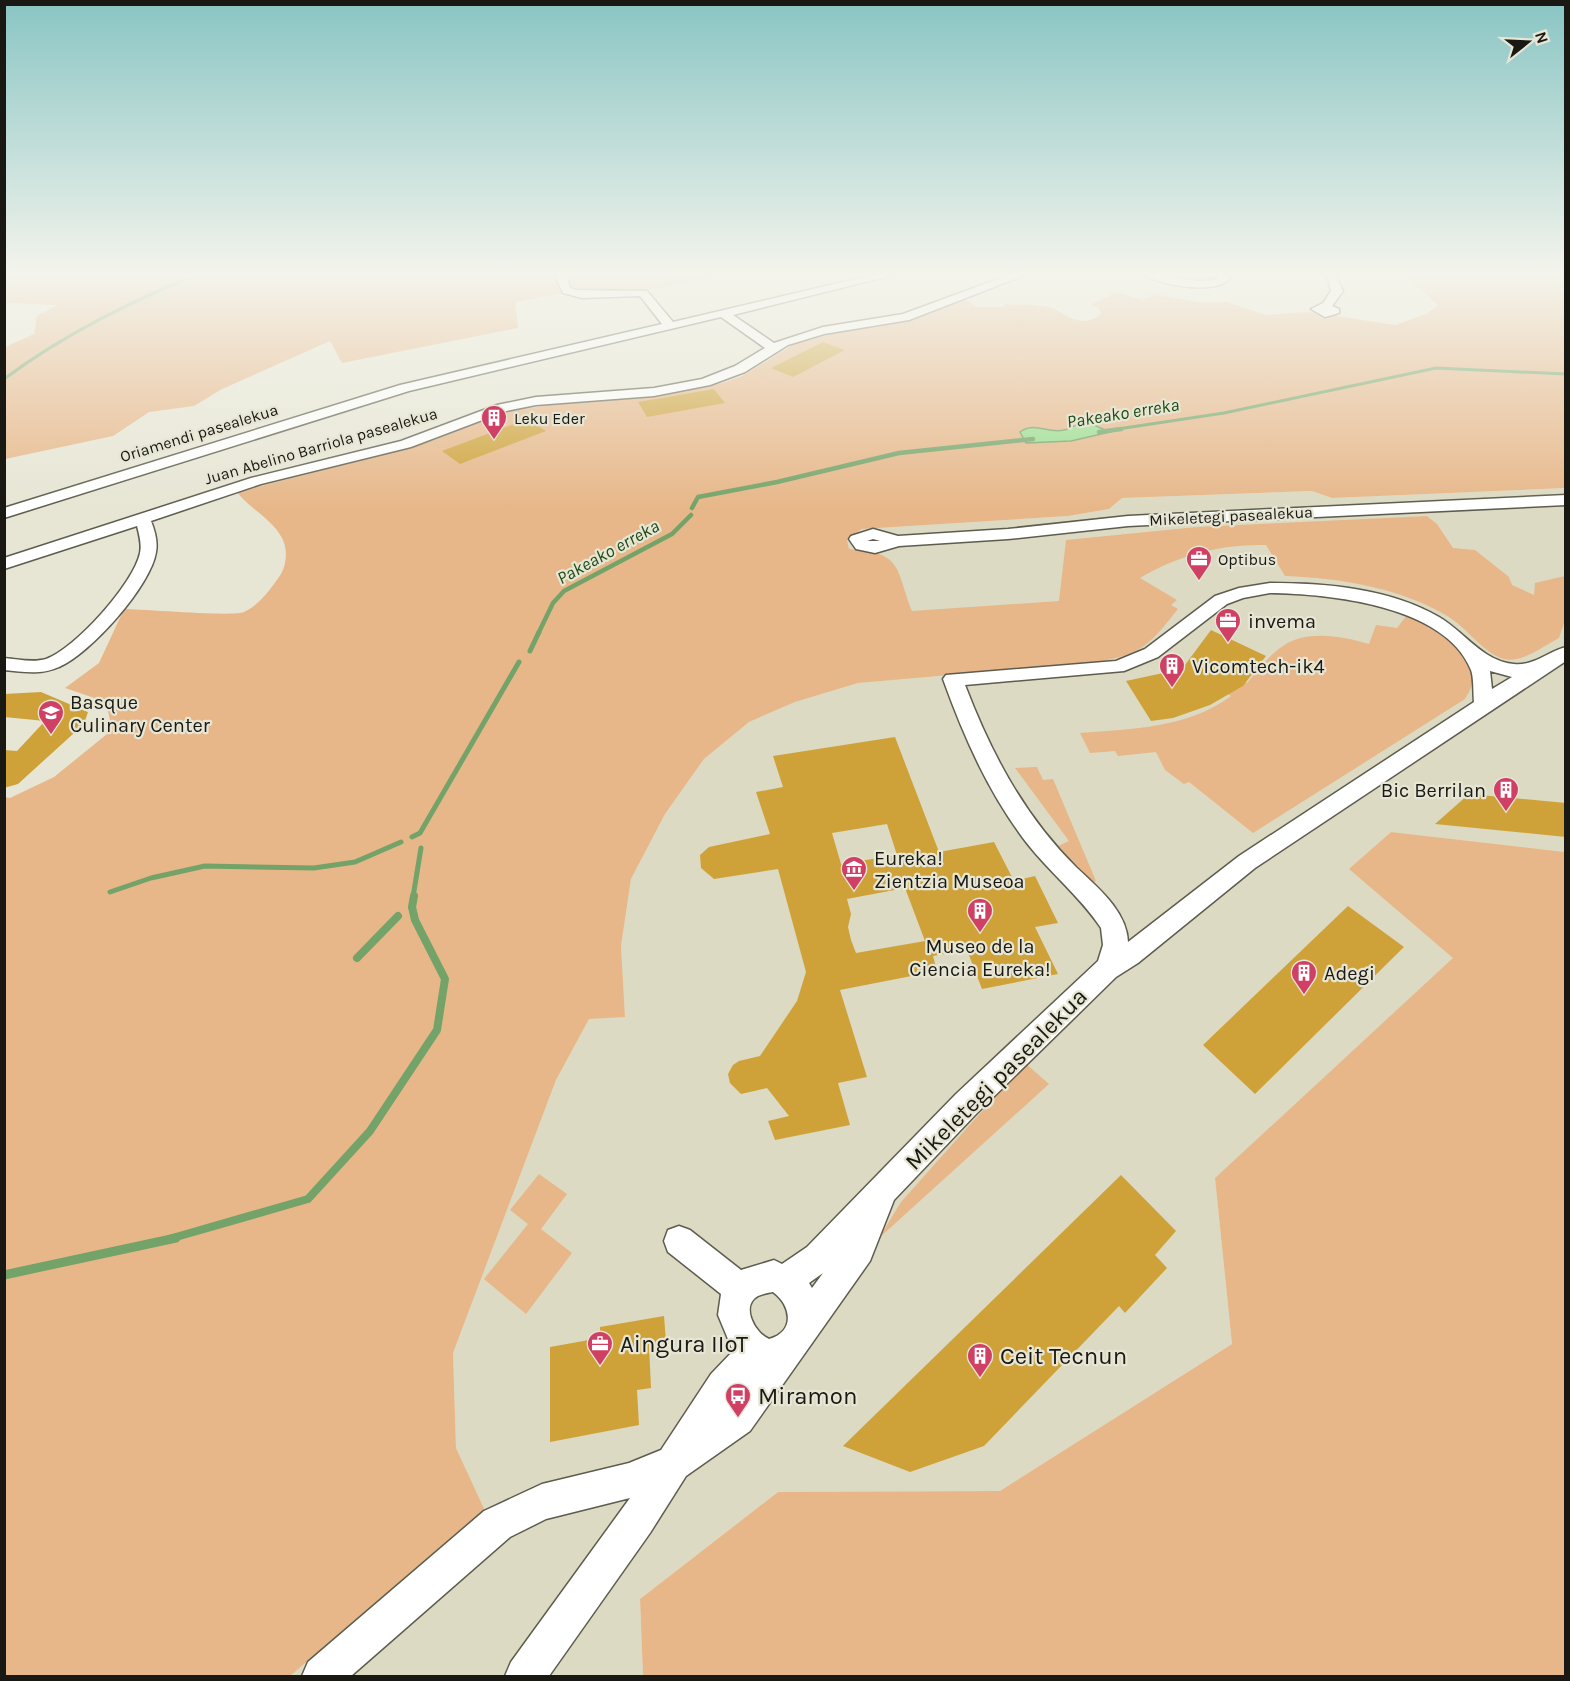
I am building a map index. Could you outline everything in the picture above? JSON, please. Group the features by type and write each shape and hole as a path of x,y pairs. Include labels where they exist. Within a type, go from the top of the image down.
{"street":[{"name":"Oriamendi pasealekua","path":"4,508 351,400 562,350"},
{"name":"Juan Abelino Barriola pasealekua","path":"4,564 277,476 406,444 517,404 634,394 705,382 740,369 766,350"},
{"name":"Oriamendi pasealekua","path":"4,513 405,388"},
{"name":"Mikeletegi pasealekua","path":"897,541 1008,534 1128,521 1566,500"},
{"path":"4,664 36,667 53,663 69,654 105,616 131,588 143,569 149,536 142,518"},
{"path":"1107,969 1116,945 1110,922 1045,848 1004,795 978,746 953,679 1124,664 1153,654 1202,609 1216,602 1262,588 1294,586 1341,592 1402,608 1437,624 1454,636 1473,656 1485,679 1484,704"},
{"name":"Mikeletegi pasealekua","path":"786,1280 818,1258 885,1191 966,1104 1107,969 1129,955 1247,862 1543,665 1566,653"},
{"path":"1473,656 1508,671 1519,673 1543,665"},
{"name":"Mikeletegi pasealekua","path":"525,1677 637,1520 723,1386 859,1250 885,1191"},
{"path":"679,1241 742,1290 751,1281 762,1276 774,1276 786,1280 795,1288 804,1314 770,1339"},
{"name":"Mikeletegi pasealekua","path":"742,1290 735,1309 770,1339"},
{"name":"Mikeletegi pasealekua","path":"322,1677 498,1524 542,1502 629,1481 674,1463 738,1419 770,1339"}],"shaded area":[{"path":"5,350 309,350 222,389 194,406 149,412 113,436 5,459"},
{"path":"335,350 405,350 342,363"},
{"path":"784,350 1565,350 1565,488 1332,498 1312,491 1122,498 1109,509 1068,516 862,529 847,539 849,549 880,554 895,565 912,611 1059,601 1066,540 1197,527 1427,516 1437,524 1453,548 1475,550 1509,577 1512,585 1534,595 1535,583 1565,576 1565,620 1559,638 1518,659 1504,659 1489,652 1449,617 1411,599 1349,582 1285,576 1266,545 1232,546 1185,557 1140,578 1177,600 1171,605 1178,609 1144,646 1125,655 1097,662 858,683 795,702 749,722 704,759 665,814 631,879 621,946 625,1017 589,1019 556,1080 453,1353 456,1448 485,1511 290,1676 5,1676 4,797 10,798 54,777 112,730 106,702 65,688 99,663 124,609 237,613 244,612 264,597 284,568 286,558 284,542 273,525 237,492 399,451 437,439 500,413 549,405 644,398 722,383 742,376"},
{"path":"1087,422 1110,432 1071,441 1026,443 1020,432 1031,428 1058,431"},
{"path":"1565,488 1565,852 1391,832 1350,869 1454,958 1215,1178 1232,1344 1000,1491 778,1492 640,1599 643,1676 290,1676 484,1511 456,1448 453,1353 556,1080 589,1019 625,1016 621,946 631,879 665,814 704,759 749,722 795,702 858,683 929,675 876,551 849,549 847,539 862,529 1068,516 1109,509 1122,498 1313,491 1332,498"},
{"path":"1407,615 1445,638 1462,654 1472,672 1473,679 1465,699 1253,833 1189,782 1184,784 1165,770 1156,752 1118,756 1115,751 1090,753 1080,733 1159,725 1197,715 1231,696 1203,678 1212,668 1247,683 1273,654 1293,641 1326,636 1369,644 1376,625 1397,628"},
{"path":"1037,767 1043,780 1053,779 1096,881 1093,882 1058,846 1069,841 1015,768"},
{"path":"1391,832 1565,852 1565,1676 643,1676 640,1599 778,1492 1000,1491 1232,1344 1215,1178 1453,958 1349,869"},
{"path":"1025,1063 1049,1084 879,1238 901,1202"},
{"path":"539,1174 567,1194 541,1229 572,1253 526,1314 484,1279 528,1224 510,1210"}],"building":[{"path":"806,350 844,350 793,377 771,368"},
{"path":"714,389 725,403 647,417 638,402"},
{"name":"Leku Eder","path":"527,419 546,431 460,464 442,451"},
{"path":"1211,630 1266,656 1243,686 1210,705 1173,718 1151,721 1126,681 1163,673 1176,665 1182,669"},
{"name":"Basque Culinary Center","path":"41,692 88,712 84,724 18,784 4,788 4,750 17,751 45,721 4,717 4,694"},
{"name":"Museo de la Ciencia Eureka!","path":"895,737 939,852 994,842 1014,881 1035,876 1058,923 1035,927 1058,974 982,989 967,950 933,956 937,971 840,990 867,1077 838,1083 850,1125 775,1140 768,1121 789,1116 767,1088 741,1094 730,1083 728,1074 733,1065 739,1061 760,1056 797,1001 806,972 778,869 714,879 701,868 700,855 709,847 770,834 756,792 783,787 773,756","holes":["887,824 897,855 841,864 832,833","905,888 925,941 856,953 848,927 851,914 847,899"]},
{"name":"Bic Berrilan","path":"1469,794 1566,803 1566,837 1435,824"},
{"name":"Adegi","path":"1348,906 1404,947 1255,1094 1203,1045"},
{"name":"Ceit Tecnun","path":"1121,1175 1176,1231 1155,1255 1167,1268 1125,1313 1119,1306 984,1446 910,1472 843,1446"},
{"name":"Aingura IIoT","path":"664,1316 666,1342 649,1345 651,1388 637,1390 639,1425 550,1442 550,1347 600,1338 600,1327"}],"waterway":[{"path":"4,379 45,350"},
{"name":"Pakeako erreka","path":"1111,430 1224,413 1436,368 1566,374"},
{"name":"Pakeako erreka","path":"1099,432 1121,429"},
{"name":"Pakeako erreka","path":"692,508 698,497 777,482 899,453 1033,439"},
{"name":"Pakeako erreka","path":"538,634 553,603 564,591 672,534 691,515"},
{"name":"Pakeako erreka","path":"530,651 539,632"},
{"name":"Pakeako erreka","path":"412,837 420,833 519,662"},
{"path":"110,892 151,878 205,866 314,868 355,862 401,842"},
{"path":"413,897 421,848"},
{"path":"169,1239 308,1199 370,1131 437,1030 445,979 415,920 412,907 414,896"},
{"path":"357,958 398,916"},
{"path":"4,1275 176,1238"}],"place":[{"name":"Leku Eder","path":"494,441"},
{"name":"Optibus","path":"1199,582"},
{"name":"invema","path":"1228,644"},
{"name":"Vicomtech-ik4","path":"1172,689"},
{"name":"Basque Culinary Center","path":"51,736"},
{"name":"Bic Berrilan","path":"1506,813"},
{"name":"Eureka! Zientzia Museoa","path":"854,892"},
{"name":"Museo de la Ciencia Eureka!","path":"980,934"},
{"name":"Adegi","path":"1304,996"},
{"name":"Aingura IIoT","path":"600,1367"},
{"name":"Ceit Tecnun","path":"980,1379"},
{"name":"Miramon","path":"738,1419"}]}
